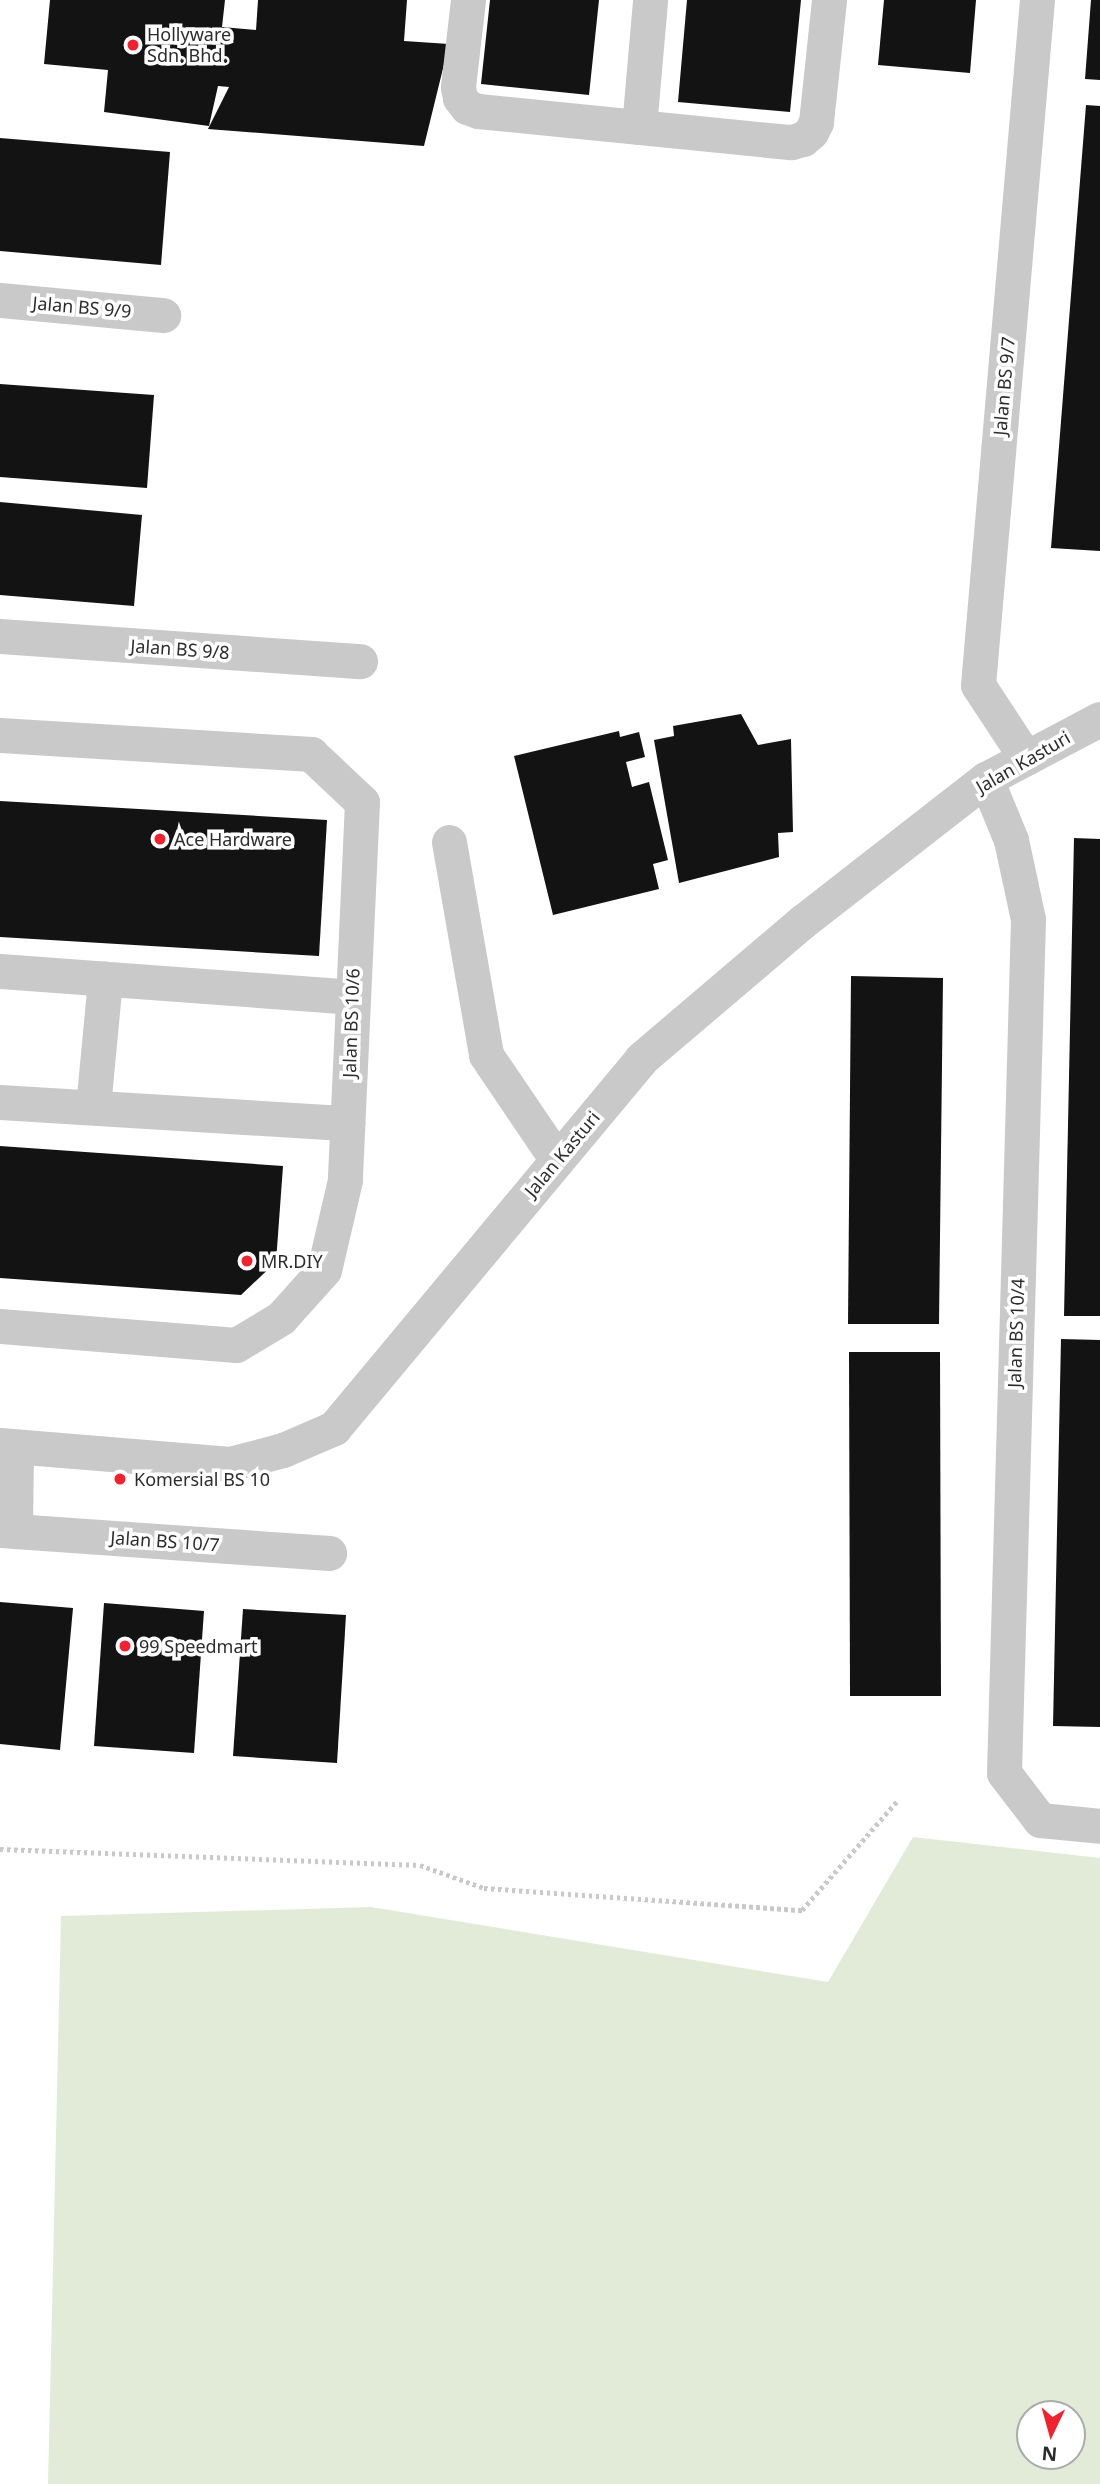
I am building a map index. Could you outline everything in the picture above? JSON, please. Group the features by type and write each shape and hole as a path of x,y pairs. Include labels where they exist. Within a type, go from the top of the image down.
{"street":[{"path":"468,0 458,87 460,98 467,107 478,111 791,142 803,139 816,122 829,0"},
{"path":"639,127 650,0"},
{"name":"Jalan BS 9/7","path":"1026,758 978,685 1037,0"},
{"name":"Jalan BS 9/9","path":"0,300 163,315"},
{"name":"Jalan BS 9/8","path":"0,636 360,661"},
{"name":"Jalan Kasturi","path":"8,1446 230,1464 283,1450 334,1428 640,1059 802,922 986,779 1100,719"},
{"name":"Jalan BS 10/6","path":"0,735 312,754 362,802 351,997 345,1180 324,1270 281,1318 236,1345 0,1326"},
{"name":"Jalan BS 10/4","path":"986,779 1010,840 1028,919 1004,1773 1040,1820 1100,1826"},
{"path":"449,842 486,1055 557,1160"},
{"path":"0,971 351,997"},
{"path":"93,1107 105,979"},
{"path":"0,1102 347,1123"},
{"path":"8,1446 8,1530"},
{"name":"Jalan BS 10/7","path":"8,1530 330,1553"}],"path":[{"path":"0,1849 420,1865 484,1888 802,1910 899,1799"}],"green space":[{"path":"913,1837 1100,1858 1100,2484 48,2484 61,1916 371,1907 828,1982"}],"building":[{"path":"50,0 225,0 222,27 256,30 258,0 407,0 404,41 449,44 424,146 208,129 229,87 218,86 209,126 104,112 108,70 44,64"},
{"path":"490,0 599,0 589,95 481,84"},
{"path":"687,0 801,0 790,112 678,102"},
{"path":"884,0 976,0 970,73 878,65"},
{"path":"1091,0 1100,0 1100,80 1085,79"},
{"path":"1086,105 1100,106 1100,551 1051,548"},
{"path":"0,138 170,152 161,265 0,251"},
{"path":"0,384 154,395 147,488 0,477"},
{"path":"0,502 142,515 134,606 0,595"},
{"path":"741,714 758,745 791,739 793,832 778,833 779,857 679,883 654,740 674,736 673,726"},
{"path":"619,731 620,737 639,732 645,757 626,762 632,787 649,782 668,860 653,864 659,889 553,915 514,756"},
{"path":"0,801 327,820 319,956 0,937"},
{"path":"1074,838 1100,839 1100,1316 1064,1316"},
{"path":"851,976 943,978 939,1324 848,1324"},
{"path":"0,1146 283,1166 276,1262 241,1295 0,1278"},
{"path":"1061,1339 1100,1340 1100,1727 1053,1726"},
{"path":"849,1352 940,1352 941,1696 850,1696"},
{"path":"0,1602 73,1608 60,1750 0,1744"},
{"path":"104,1603 204,1611 194,1753 94,1746"},
{"path":"243,1609 346,1615 337,1763 233,1756"}],"place":[{"name":"Hollyware Sdn. Bhd.","path":"133,45"},
{"name":"Ace Hardware","path":"160,839"},
{"name":"MR.DIY","path":"247,1261"},
{"name":"Komersial BS 10","path":"120,1479"},
{"name":"99 Speedmart","path":"125,1646"}]}
